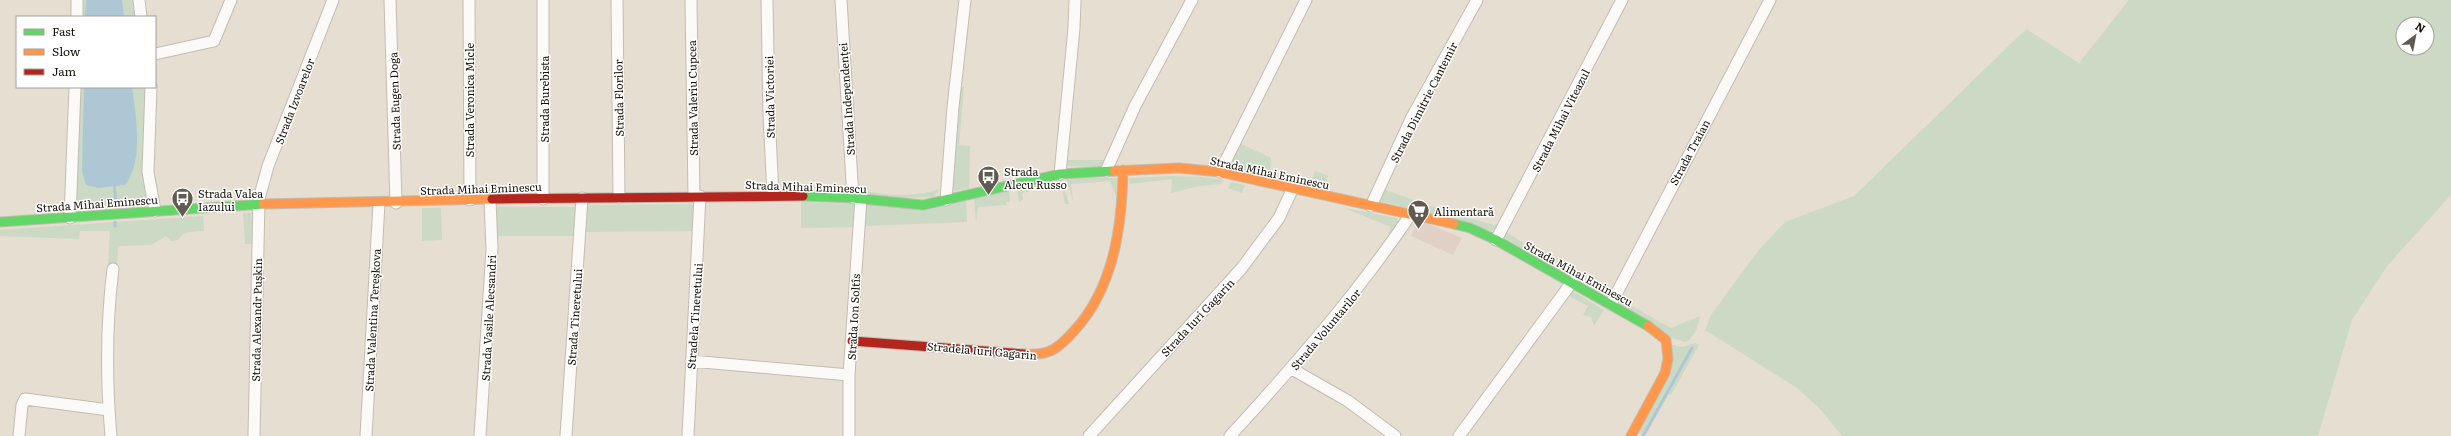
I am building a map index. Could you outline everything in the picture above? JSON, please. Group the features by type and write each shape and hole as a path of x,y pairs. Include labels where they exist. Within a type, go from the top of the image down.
{"street":[{"path":"77,16 78,0"},
{"path":"139,0 142,16"},
{"path":"156,54 214,41 232,0"},
{"name":"Strada Izvoarelor","path":"259,204 268,166 333,0"},
{"name":"Strada Eugen Doga","path":"390,0 396,203"},
{"name":"Strada Veronica Micle","path":"469,0 470,200"},
{"name":"Strada Burebista","path":"543,0 543,199"},
{"name":"Strada Florilor","path":"617,0 619,197"},
{"name":"Strada Valeriu Cupcea","path":"691,0 697,196"},
{"name":"Strada Victoriei","path":"767,0 768,114 773,195"},
{"name":"Strada Independenței","path":"841,0 857,198"},
{"path":"946,200 950,130 965,0"},
{"path":"1060,174 1074,35 1075,0"},
{"path":"1106,171 1135,106 1192,0"},
{"path":"1220,172 1306,0"},
{"name":"Strada Dimitrie Cantemir","path":"1371,206 1411,119 1477,0"},
{"name":"Strada Mihai Viteazul","path":"1496,240 1622,0"},
{"name":"Strada Traian","path":"1611,304 1770,0"},
{"path":"70,218 74,88"},
{"path":"151,88 148,172 155,211"},
{"name":"Strada Mihai Eminescu","path":"0,222 259,204 396,203 619,197 773,195 857,198 910,205 923,205 1060,174 1180,168 1220,172 1470,228 1496,240 1652,328 1666,340 1668,358 1665,373 1632,436"},
{"name":"Stradela Iuri Gagarin","path":"852,341 1039,355 1055,349 1079,326 1105,281 1113,258 1122,214 1123,170"},
{"name":"Strada Iuri Gagarin","path":"1089,436 1241,269 1279,218 1293,188"},
{"name":"Stradela Tineretului","path":"688,436 697,196"},
{"name":"Strada Tineretului","path":"566,436 582,198"},
{"name":"Strada Ion Soltîs","path":"849,436 849,375 852,341 857,198"},
{"name":"Strada Vasile Alecsandri","path":"480,436 492,249 490,200"},
{"name":"Strada Valentina Tereșkova","path":"366,436 379,203"},
{"name":"Strada Alexandr Pușkin","path":"254,436 259,204"},
{"name":"Strada Voluntarilor","path":"1230,436 1292,369 1363,283 1411,214"},
{"path":"111,436 106,378 107,333 113,269"},
{"path":"1459,436 1572,282"},
{"path":"691,361 849,375"},
{"path":"1292,369 1348,401 1395,436"},
{"path":"19,436 22,405 25,399 109,410"}],"shaded area":[{"path":"1426,223 1462,238 1453,255 1411,236 1417,225"}],"green space":[{"path":"80,0 135,0 138,16 80,16"},
{"path":"2129,0 2451,0 2451,195 2387,266 2352,320 2318,436 1842,436 1820,409 1797,388 1705,330 1711,315 1758,251 1785,222 1854,196 2026,29 2079,63"},
{"path":"959,87 964,87 959,145 970,146 969,189 952,191"},
{"path":"77,88 145,88 144,168 151,205 75,210"},
{"path":"1239,143 1271,158 1270,174 1311,183 1315,171 1328,176 1324,188 1231,168 1229,163"},
{"path":"1065,160 1107,160 1102,167 1064,166"},
{"path":"1172,176 1203,177 1224,180 1221,184 1199,186 1171,193 1172,179 1130,184 1129,178"},
{"path":"1066,178 1117,178 1116,196 1110,181 1071,184 1073,201"},
{"path":"1062,179 1069,204 1065,204 1061,184 1022,193 1023,199 1019,202 1017,188"},
{"path":"1231,182 1245,185 1242,193 1228,188"},
{"path":"855,187 873,193 897,195 931,192 939,189 934,197 891,198 859,194"},
{"path":"1383,189 1453,214 1494,225 1502,222 1492,231 1380,201 1379,198"},
{"path":"1009,190 1010,202 1006,202 1006,205 978,207 976,222 974,198"},
{"path":"966,201 967,222 866,226 862,230 867,203"},
{"path":"801,202 856,204 854,227 801,228"},
{"path":"693,204 694,231 584,232 585,205"},
{"path":"495,207 576,207 576,236 496,236"},
{"path":"422,208 441,208 442,240 422,241"},
{"path":"1344,208 1397,218 1398,223 1392,235 1388,233 1391,227"},
{"path":"243,213 251,213 253,244 245,244"},
{"path":"203,216 204,231 186,233 178,240 171,241 166,236 151,245 121,246 118,248 117,266 108,265 110,231 80,231 79,239 0,236 0,230"},
{"path":"1506,232 1525,244 1522,249 1505,238"},
{"path":"1571,290 1604,310 1594,326 1591,317 1583,315 1588,306 1567,295"},
{"path":"1621,300 1671,328 1700,316 1697,327 1692,337 1686,342 1668,336 1620,304"},
{"path":"1695,343 1699,345 1671,395 1669,394 1645,436 1638,433 1672,345 1683,347"}],"water":[{"path":"86,0 122,0 124,16 85,16"},
{"path":"84,88 132,88 137,124 137,151 135,164 125,185 98,188 86,185 82,171"}],"waterway":[{"path":"114,184 116,203"},
{"path":"1643,436 1692,348"}],"traffic: fast":[{"path":"803,196 853,198 923,205 1060,174 1114,171"},
{"path":"0,222 263,204"},
{"path":"1454,224 1470,228 1496,240 1648,326"}],"traffic: slow":[{"path":"1114,171 1179,168 1220,172 1454,224"},
{"path":"1024,354 1040,354 1058,347 1088,314 1098,296 1107,276 1118,234 1121,213 1123,170"},
{"path":"263,204 492,199"},
{"path":"1631,436 1665,373 1668,359 1666,340 1648,326"}],"traffic: jam":[{"path":"492,199 803,196"},
{"path":"852,341 1024,354"}],"place":[{"name":"Strada Alecu Russo","path":"989,196"},
{"name":"Strada Valea Iazului","path":"183,218"},
{"name":"Alimentară","path":"1418,230"}]}
